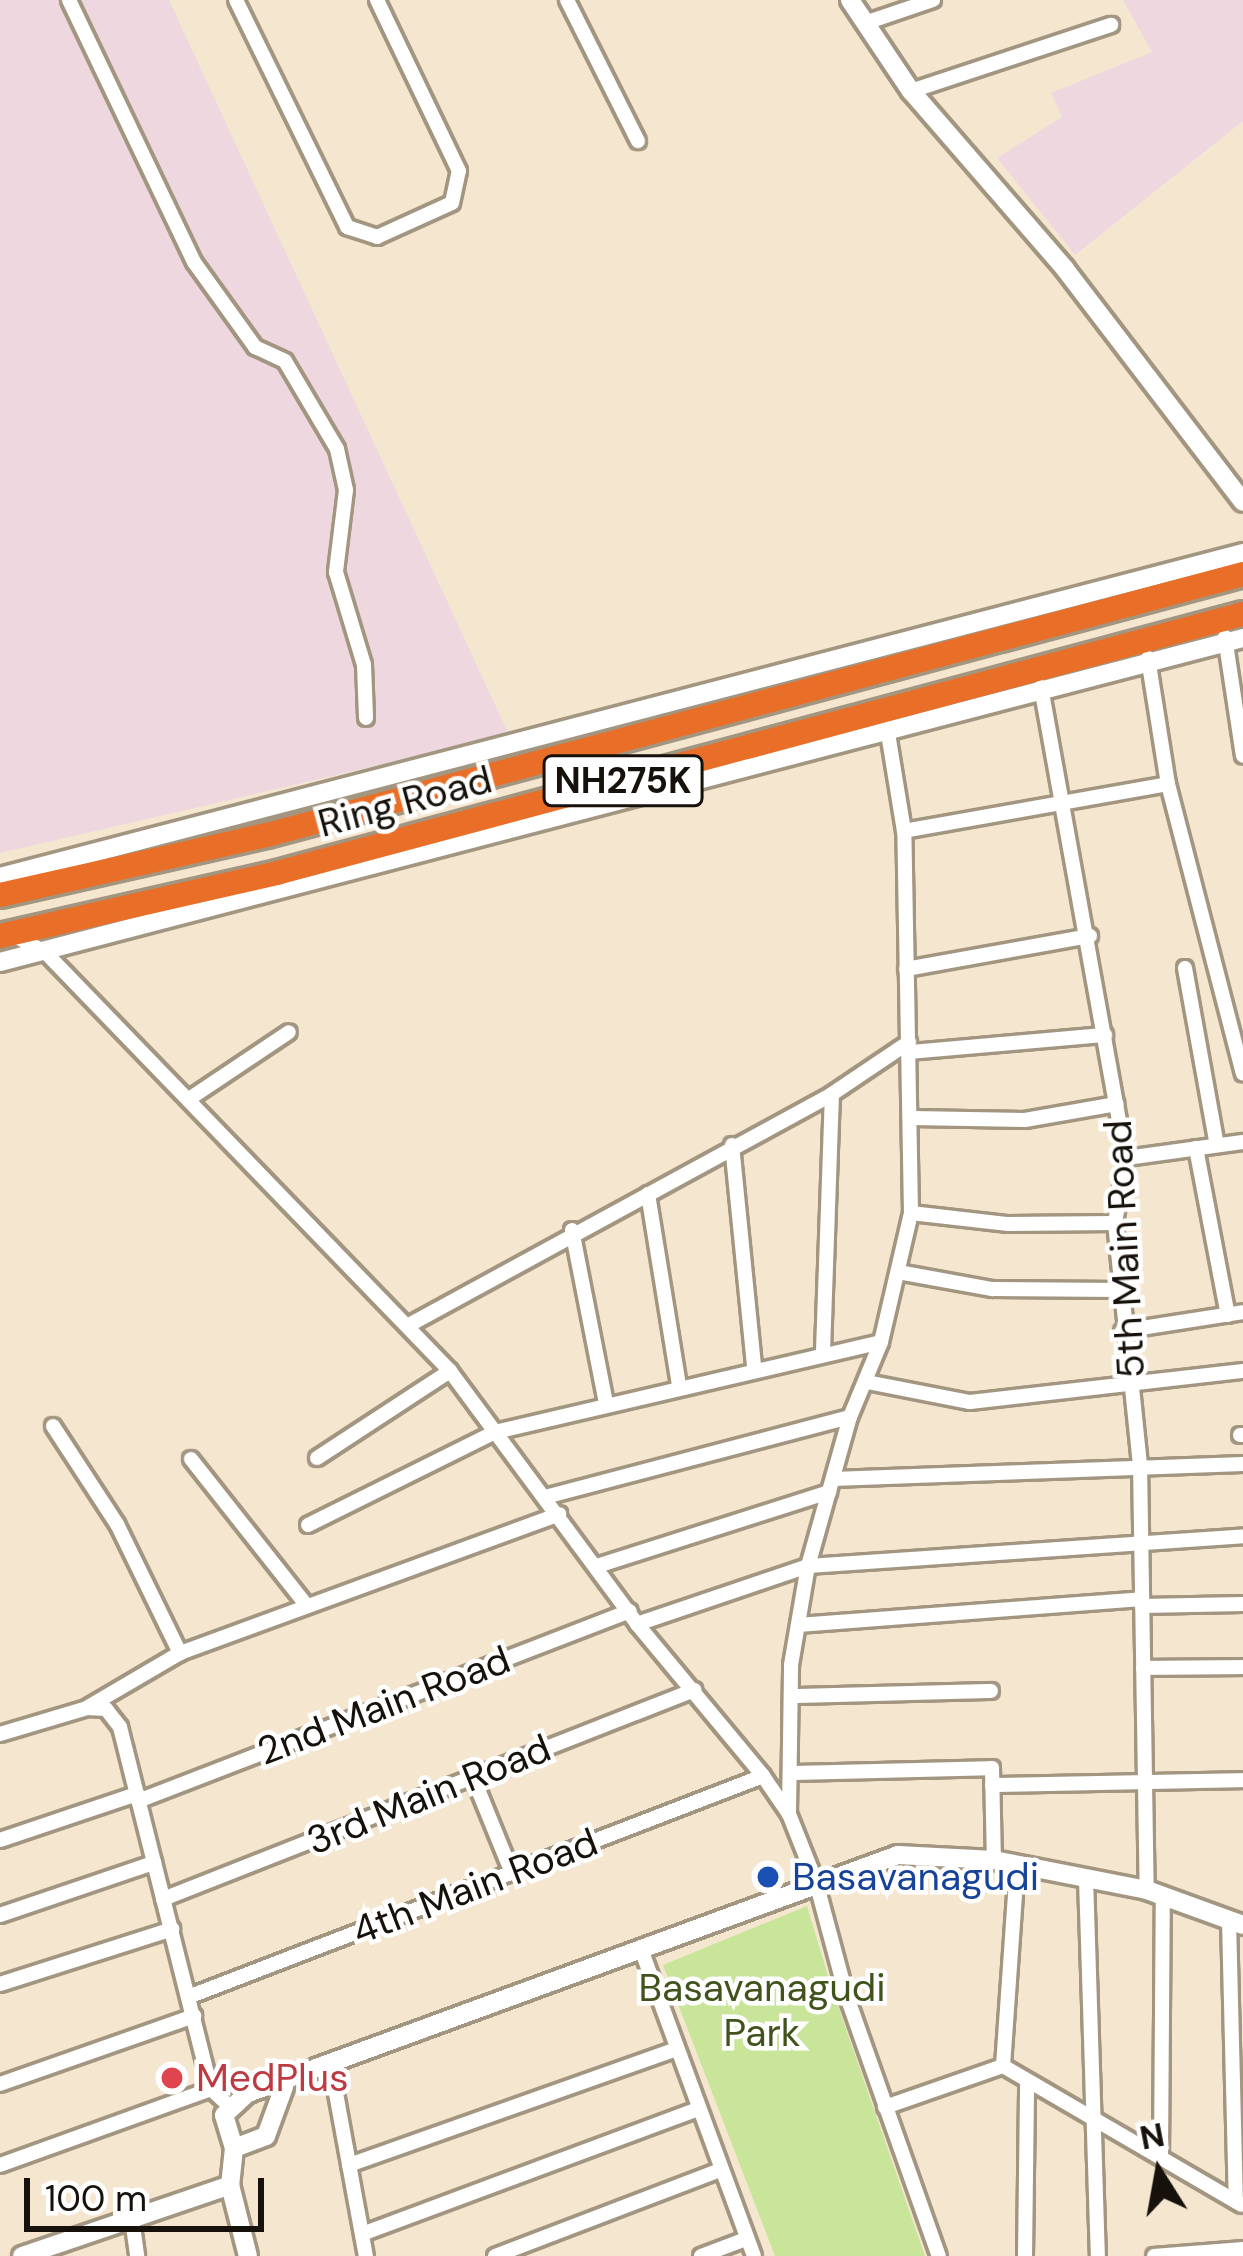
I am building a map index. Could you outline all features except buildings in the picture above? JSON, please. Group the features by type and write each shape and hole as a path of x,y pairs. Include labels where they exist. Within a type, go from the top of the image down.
{"highway":[{"name":"Ring Road","path":"0,896 267,836 1243,574"},
{"name":"Ring Road","path":"5,935 277,874 1243,614"}],"street":[{"path":"69,0 194,262 255,347 285,361 337,449 346,490 336,572 364,664 366,718"},
{"path":"236,0 347,227 377,237 452,202 459,171 377,0"},
{"path":"568,0 638,141"},
{"path":"850,0 911,91 1065,269 1243,502"},
{"path":"865,23 933,0"},
{"path":"911,91 1112,26"},
{"path":"0,877 1243,553"},
{"path":"0,962 1234,638 1243,756"},
{"path":"1148,658 1168,784 1243,1073"},
{"name":"5th Main Road","path":"1041,687 1056,802 1090,936 1126,1159 1115,1222 1122,1331 1140,1463 1145,1786 1155,1894 1161,2156"},
{"path":"789,1814 798,1625 808,1566 850,1418 880,1342 911,1213 904,831 886,727"},
{"path":"904,831 1168,784"},
{"path":"5,935 45,952 409,1325 450,1371 633,1617 763,1776 789,1814 816,1882 885,2107 939,2256"},
{"path":"906,969 1090,936"},
{"path":"1185,968 1217,1145"},
{"path":"189,1100 289,1032"},
{"path":"409,1325 572,1230 648,1194 909,1047 1105,1034"},
{"path":"823,1351 832,1094"},
{"path":"912,1118 1024,1120 1117,1104"},
{"path":"1126,1159 1243,1142"},
{"path":"732,1145 754,1367"},
{"path":"1122,1331 1235,1313 1196,1148"},
{"path":"648,1194 679,1386"},
{"path":"911,1213 1008,1224 1115,1222"},
{"path":"572,1230 606,1403"},
{"path":"898,1272 992,1289 1121,1290"},
{"path":"308,1526 495,1432 754,1367 880,1342"},
{"path":"317,1458 450,1371"},
{"path":"867,1382 970,1402 1004,1392 1132,1386 1243,1371"},
{"path":"545,1497 850,1418"},
{"path":"53,1426 117,1524 180,1653"},
{"path":"191,1459 307,1606"},
{"path":"596,1566 831,1485 1140,1463 1243,1464"},
{"path":"0,1734 87,1708 180,1653 559,1514"},
{"name":"2nd Main Road","path":"0,1840 138,1798 633,1617 808,1566 1243,1536"},
{"path":"798,1625 1142,1602 1243,1604"},
{"path":"1143,1669 1243,1667"},
{"name":"3rd Main Road","path":"164,1899 694,1690"},
{"path":"795,1696 991,1690"},
{"path":"87,1708 106,1709 120,1726 212,2089 228,2105"},
{"path":"791,1773 992,1768 994,1859"},
{"name":"4th Main Road","path":"188,1997 763,1776"},
{"path":"473,1777 512,1873"},
{"path":"992,1785 1145,1786 1243,1780"},
{"path":"228,2105 898,1855 994,1859 1155,1894 1236,1922 1239,2203"},
{"path":"0,1915 154,1864"},
{"path":"1003,2066 1017,1864"},
{"path":"1086,1878 1098,2256"},
{"path":"0,1984 172,1929"},
{"path":"641,1949 754,2256"},
{"path":"0,2084 194,2016"},
{"path":"349,2164 676,2049"},
{"path":"331,2066 366,2256"},
{"path":"885,2107 1003,2066"},
{"path":"1003,2066 1239,2203"},
{"path":"1024,2256 1027,2081"},
{"path":"234,2148 254,2147 266,2137 284,2087"},
{"path":"0,2165 212,2089"},
{"path":"228,2105 223,2127 234,2148 230,2185 248,2256"},
{"path":"362,2234 699,2109"},
{"path":"494,2256 720,2170"},
{"path":"22,2256 230,2185"},
{"path":"132,2218 137,2256"},
{"path":"701,2256 746,2239"},
{"path":"1154,2256 1243,2249"}],"shaded area":[{"path":"0,0 169,0 509,735 0,853"},
{"path":"1123,0 1243,0 1243,121 1075,255 997,158 1062,117 1051,93 1152,52"}],"green space":[{"name":"Basavanagudi Park","path":"807,1906 925,2256 775,2256 663,1965"}],"place":[{"name":"Basavanagudi","path":"768,1877"},
{"name":"MedPlus","path":"172,2078"}]}
